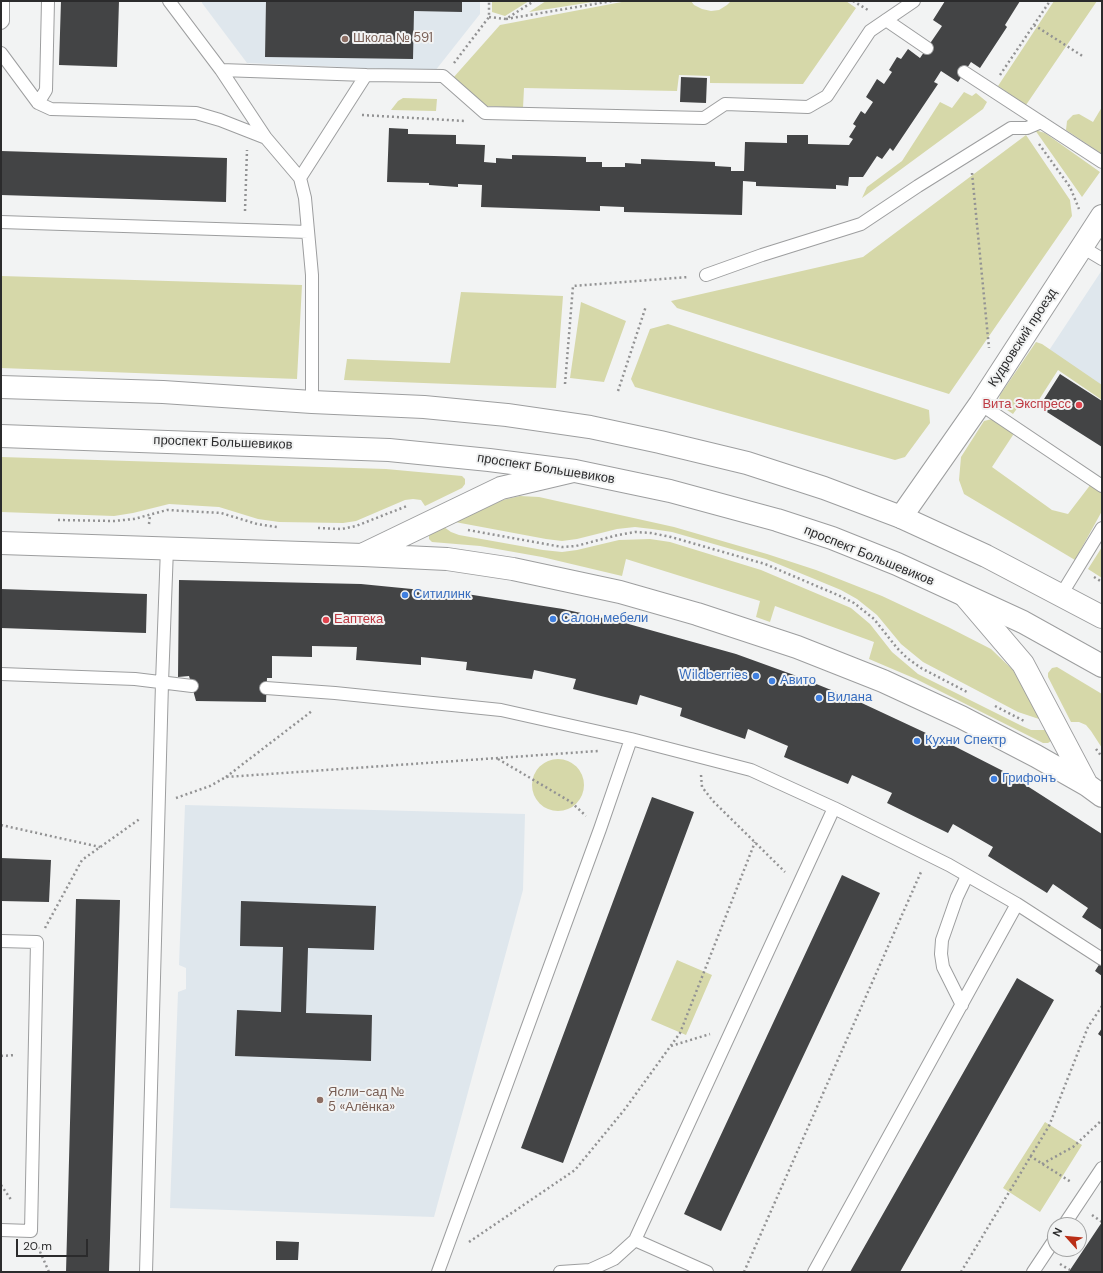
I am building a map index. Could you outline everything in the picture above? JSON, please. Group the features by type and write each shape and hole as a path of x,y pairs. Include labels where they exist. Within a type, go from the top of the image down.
{"main road":[{"name":"Кудровский проезд","path":"901,517 980,404 1102,216"},
{"path":"1,387 163,392 312,402 424,407 507,415 590,427 747,463 824,488 901,517 986,556 1102,617"},
{"name":"проспект Большевиков","path":"1,436 390,450 489,460 575,471 670,491 776,520 825,536 897,564 1023,622 1102,666"},
{"path":"363,555 501,488 575,471"},
{"path":"1,544 167,548 447,559 513,569 620,592 697,614 797,647 883,681 961,717 1036,756 1094,791"},
{"path":"965,596 1023,664 1094,791"}],"lane":[{"path":"1,24 3,21 3,1"},
{"path":"38,103 46,90 48,1"},
{"path":"169,1 221,70 266,138 300,178 306,198 312,274 312,402"},
{"path":"221,70 444,76 485,113 704,118 725,104 808,107 827,96 870,31 914,1"},
{"path":"886,20 927,48"},
{"path":"1,53 38,103 51,109 196,113 220,120 266,138"},
{"path":"964,72 1102,162"},
{"path":"300,178 366,75"},
{"path":"706,275 762,255 861,224 1011,128 1027,128 1041,122"},
{"path":"1,222 308,232"},
{"path":"1082,247 1102,259"},
{"path":"980,404 1102,486"},
{"path":"1061,595 1102,528"},
{"path":"146,1272 167,548"},
{"path":"1,674 135,678 192,686"},
{"path":"266,688 335,693 501,710 630,744 704,758 752,770 834,808 929,855 1017,904 1102,959"},
{"path":"438,1272 630,744"},
{"path":"560,1272 590,1270 614,1259 634,1240 834,808"},
{"path":"962,1005 943,968 941,954 942,940 954,904 967,876"},
{"path":"814,1272 1017,904"},
{"path":"1,941 37,942 31,1231 1,1230"},
{"path":"1069,1217 1102,1168"},
{"path":"634,1240 707,1272"},
{"path":"1032,1272 1047,1250"}],"path":[{"path":"444,76 489,17 489,1"},
{"path":"506,19 534,1"},
{"path":"489,17 506,19 612,1"},
{"path":"991,90 1050,1"},
{"path":"1034,25 1084,57"},
{"path":"341,114 472,121 485,113"},
{"path":"1027,128 1070,187 1080,213"},
{"path":"244,230 249,131"},
{"path":"970,154 989,350"},
{"path":"565,384 573,286 706,275"},
{"path":"618,391 646,306"},
{"path":"37,942 82,860 159,805 210,786 226,777 335,693"},
{"path":"226,777 498,759 630,744"},
{"path":"704,758 700,774 702,787 713,801 799,885"},
{"path":"498,759 576,806"},
{"path":"1,825 100,847"},
{"path":"470,1242 575,1170 625,1109 680,1033 755,842"},
{"path":"744,1272 929,855"},
{"path":"961,1272 1049,1126 1088,1026 1102,1006"},
{"path":"670,1046 733,1027"},
{"path":"1042,1164 1073,1146 1102,1120"},
{"path":"1030,1156 1086,1192"},
{"path":"31,1231 49,1272"}],"shaded area":[{"name":"Школа № 591","path":"202,1 480,1 480,14 435,71 247,63"},
{"path":"1102,270 1102,397 1044,358"},
{"name":"Ясли-сад № 5 «Алёнка»","path":"185,805 525,814 523,890 434,1217 170,1208 178,992 186,989 186,968 179,965"}],"green space":[{"path":"492,1 529,1 505,16 492,12"},
{"path":"546,1 599,1 529,12"},
{"path":"627,1 691,1 694,5 702,9 711,11 719,10 731,1 846,1 856,8 803,84 710,83 710,76 679,75 677,91 524,88 523,108 485,106 453,78 500,25"},
{"path":"1054,1 1097,1 1026,105 998,86"},
{"path":"964,92 972,96 976,93 987,102 983,109 862,198 867,187 902,161 940,102 952,108"},
{"path":"403,98 437,99 436,111 391,110 398,101"},
{"path":"1102,107 1102,154 1066,130 1067,121 1073,115 1079,114 1093,122"},
{"path":"1035,130 1045,133 1100,172 1082,197"},
{"path":"1026,135 1070,200 1072,216 949,394 677,308 671,301 863,257"},
{"path":"1,276 302,285 297,379 1,368"},
{"path":"461,292 563,296 556,388 344,380 347,359 450,363"},
{"path":"581,302 626,321 604,382 570,378"},
{"path":"668,324 929,410 930,423 905,457 895,460 635,387 631,379 650,329"},
{"path":"1036,342 1042,344 1102,385 1102,400 1058,370 1035,406 1024,399 1013,414 1002,406 999,400 1000,395"},
{"path":"992,419 1012,430 1013,435 992,467 1052,510 1068,514 1091,484 1102,489 1102,511 1075,560 964,494 959,480 961,457 984,421"},
{"path":"1,457 386,469 462,476 465,479 465,484 462,488 425,506 421,500 405,500 356,521 343,523 279,522 258,519 219,507 169,504 114,516 1,512"},
{"path":"520,496 539,497 674,527 816,570 882,596 991,649 1013,670 1042,720 1018,712 923,662 901,644 877,615 857,599 841,590 766,559 672,532 652,529 635,527 617,529 577,539 562,541 455,522 503,500"},
{"path":"444,527 459,535 562,552 619,540 650,539 670,542 761,570 851,608 870,624 892,652 918,674 1031,730 1047,730 1051,741 1048,743 1043,743 916,679 869,659 874,642 775,606 770,622 756,617 760,601 626,559 622,576 542,557 480,546 432,542 429,539 431,532"},
{"path":"1102,547 1102,578 1088,569"},
{"path":"1057,667 1102,694 1102,748 1086,725 1079,722 1071,722 1048,677 1048,673 1052,668"},
{"path":"553,759 563,759 572,763 580,771 584,780 584,790 580,799 572,807 563,811 553,811 544,807 536,799 532,790 532,780 536,771 544,763"},
{"path":"677,960 712,975 686,1035 651,1020"},
{"path":"1045,1122 1082,1145 1040,1212 1003,1188"}],"building":[{"path":"61,1 119,1 117,67 59,65"},
{"path":"266,1 462,1 462,12 414,11 413,59 265,57"},
{"path":"945,1 1020,1 1005,25 1007,27 980,68 971,62 958,82 941,71 934,82 938,84 893,151 890,148 882,159 877,156 863,177 849,177 848,186 836,185 836,189 756,186 756,182 743,181 742,215 624,212 624,207 600,206 600,211 481,207 482,185 458,184 458,187 429,185 429,183 387,182 389,128 408,129 408,134 456,135 456,144 485,145 484,162 496,163 496,158 512,159 512,155 586,157 586,162 602,162 602,167 625,167 625,163 641,164 641,159 715,162 715,166 731,167 731,171 744,171 745,142 787,143 787,135 808,135 808,144 849,145 853,139 849,137 856,126 853,124 861,111 865,114 873,102 866,97 877,79 884,84 892,72 889,70 897,57 901,59 908,49 920,58 942,26 933,20"},
{"path":"681,77 707,78 706,103 680,102"},
{"path":"1,151 227,158 226,202 1,195"},
{"path":"1060,374 1102,401 1102,447 1039,407"},
{"path":"179,580 361,584 473,595 563,609 625,623 736,654 794,675 851,698 956,747 1007,773 1102,834 1102,930 1082,917 1088,908 1053,884 1047,893 988,856 993,847 953,824 948,833 887,803 892,793 852,775 848,784 784,757 788,746 748,729 745,739 680,716 682,708 640,695 637,705 573,689 576,679 534,670 532,679 466,670 467,662 421,657 421,665 356,660 357,647 312,646 312,657 272,656 272,678 267,678 266,702 196,701 189,676 178,677"},
{"path":"1,589 147,594 146,633 1,628"},
{"path":"652,797 694,812 563,1163 521,1148"},
{"path":"1,858 51,860 49,902 1,901"},
{"path":"842,875 880,893 721,1231 684,1214"},
{"path":"76,899 120,900 109,1272 66,1272"},
{"path":"241,901 376,906 374,950 308,948 306,1013 372,1015 371,1061 235,1056 237,1010 281,1012 283,947 240,946"},
{"path":"1102,960 1102,976 1095,971"},
{"path":"1017,978 1054,1000 900,1272 850,1272"},
{"path":"1102,1028 1102,1037 1098,1034"},
{"path":"1102,1222 1102,1272 1068,1272 1079,1257 1087,1257 1087,1244"},
{"path":"276,1241 299,1242 298,1260 276,1260"}],"place":[{"name":"Школа № 591","path":"345,39"},
{"name":"Вита Экспресс","path":"1079,405"},
{"name":"Ситилинк","path":"405,595"},
{"name":"Салон мебели","path":"553,619"},
{"name":"Еаптека","path":"326,620"},
{"name":"Wildberries","path":"756,676"},
{"name":"Авито","path":"772,681"},
{"name":"Вилана","path":"819,698"},
{"name":"Кухни Спектр","path":"917,741"},
{"name":"Грифонъ","path":"994,779"},
{"name":"Ясли-сад № 5 «Алёнка»","path":"320,1100"}]}
